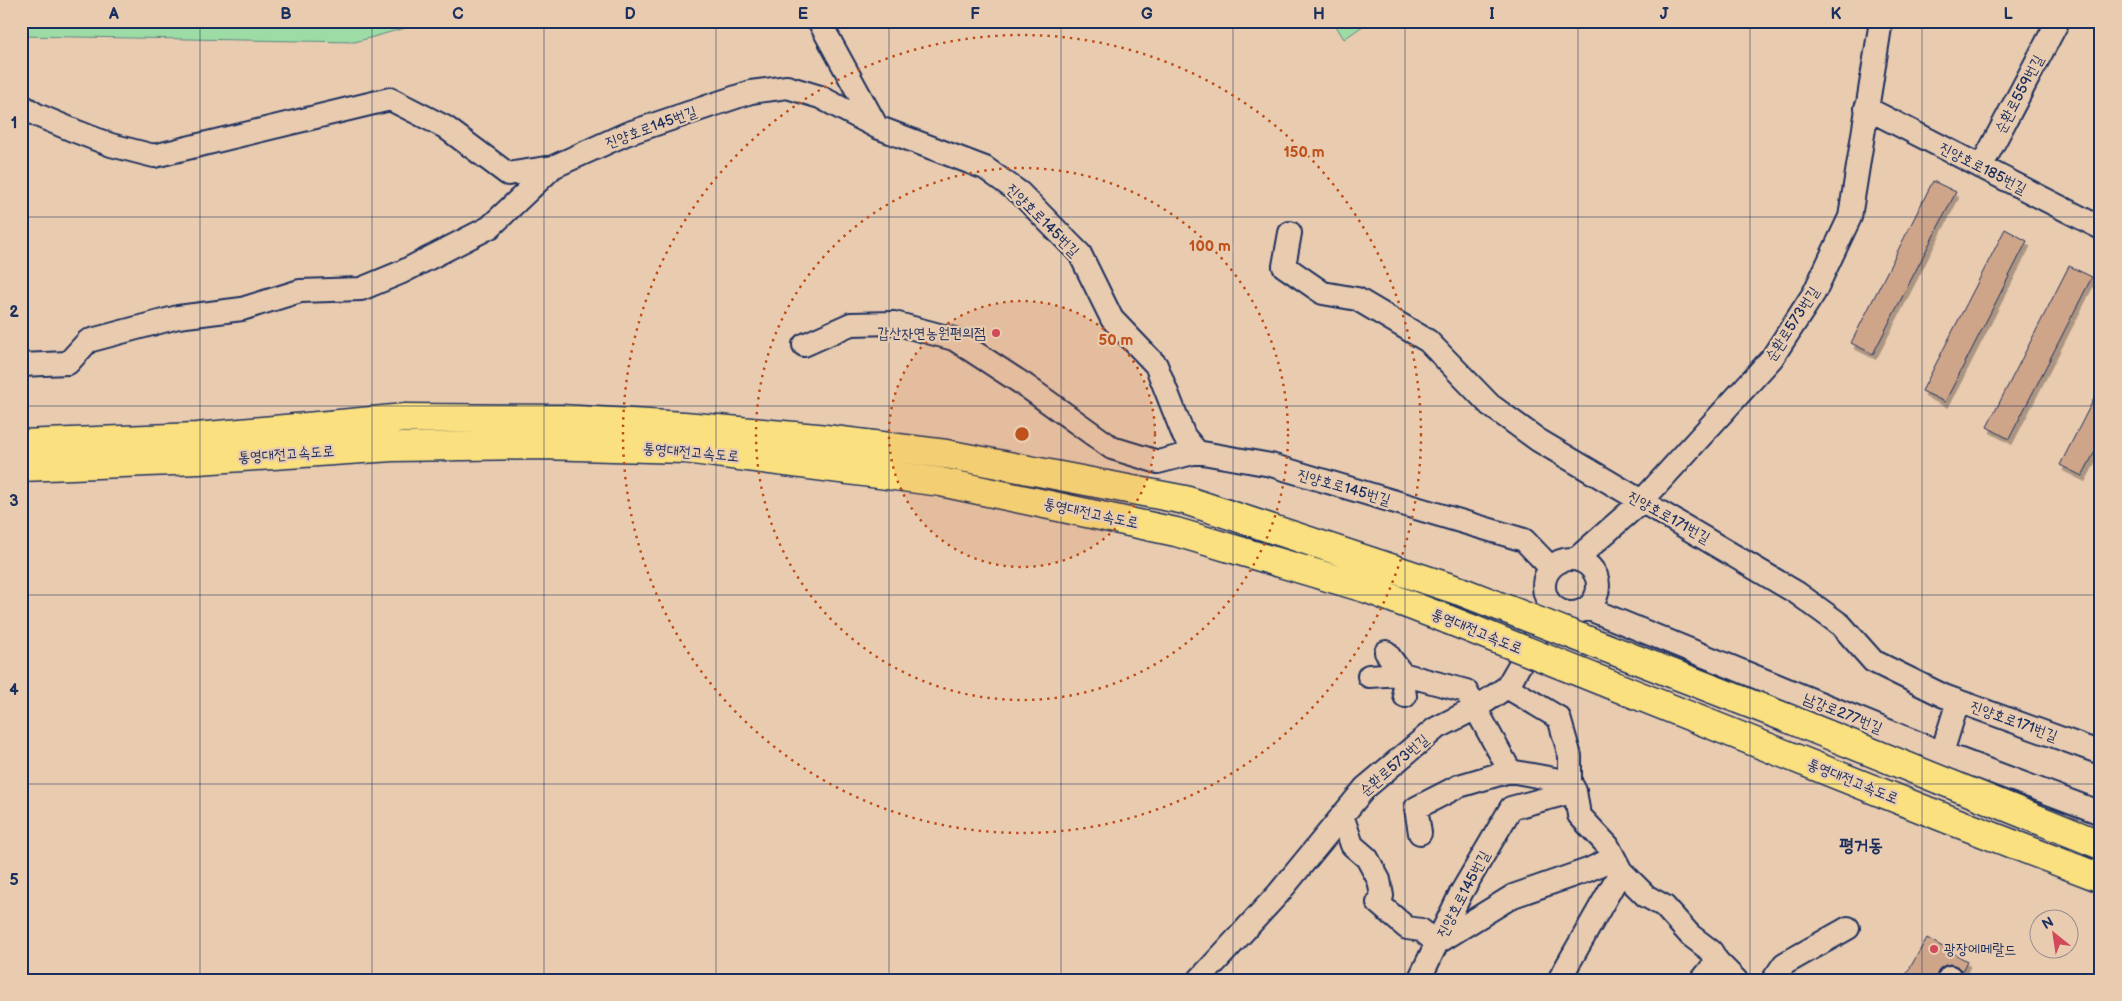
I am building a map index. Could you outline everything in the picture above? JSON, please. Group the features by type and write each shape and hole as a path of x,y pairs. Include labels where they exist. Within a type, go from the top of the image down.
{"highway":[{"name":"통영대전고속도로","path":"21,444 197,437 405,418 561,419 817,438 946,454 1185,500 1460,591 1788,718 2101,845"},
{"name":"통영대전고속도로","path":"21,467 198,460 392,447 541,445 685,448 941,482 1176,532 1368,589 2101,878"}],"street":[{"path":"819,21 877,126"},
{"name":"순환로573번길","path":"1576,559 1642,501 1772,358 1814,293 1850,217 1881,21"},
{"name":"순환로559번길","path":"1981,167 2058,21"},
{"name":"진양호로145번길","path":"553,167 626,134 751,92 788,87 820,97 877,126 985,168 1020,193 1080,254 1112,319 1156,365 1184,436 1197,452 1270,465 1524,540 1550,567"},
{"path":"21,105 37,115 75,131 111,144 154,156 390,99 445,127 508,174 553,167"},
{"name":"진양호로185번길","path":"1866,108 2101,228"},
{"path":"21,365 68,363 88,341 178,317 242,309 300,291 361,289 402,272 490,227 553,167"},
{"name":"진양호로171번길","path":"1290,233 1284,266 1323,293 1357,299 1428,341 1490,405 1538,440 1797,592 1841,625 1873,661 1944,696 2101,753"},
{"path":"804,345 851,324 894,323 954,339 1026,386 1112,448 1158,462 1197,452"},
{"path":"1566,559 1576,559 1591,568 1596,575 1598,584 1594,602 1587,608 1570,614 1553,608 1547,601 1543,584 1550,567 1566,559"},
{"name":"순환로573번길","path":"1199,980 1278,894 1365,788 1435,729 1476,708 1507,687 1553,608"},
{"name":"남강로277번길","path":"1587,608 1942,753 2101,813"},
{"path":"1386,652 1402,674 1405,696"},
{"path":"1369,676 1402,674 1466,691 1510,771"},
{"path":"1507,687 1559,718 1570,756 1573,786 1579,815 1608,846 1619,867 1646,896 1664,906 1690,935 1711,951 1717,961 1736,980"},
{"path":"1942,753 1958,701"},
{"path":"1420,833 1416,808 1459,786 1510,771 1573,786"},
{"name":"진양호로145번길","path":"1437,943 1461,893 1511,808 1573,786"},
{"path":"1342,815 1352,845 1367,858 1379,880 1382,896 1378,903 1407,928 1421,930 1437,943 1419,980"},
{"name":"진양호로145번길","path":"1437,943 1512,896 1588,870 1614,858 1619,867"},
{"path":"1559,980 1619,867"},
{"path":"1773,980 1784,964 1848,928"},
{"path":"1702,980 1717,961"}],"green space":[{"path":"21,21 430,21 355,42 21,36"},
{"path":"1333,21 1370,21 1344,39"}],"building":[{"path":"1933,181 1956,192 1873,354 1851,343"},
{"path":"2005,229 2027,241 1945,402 1922,391"},
{"path":"2069,266 2092,277 2009,439 1987,427"},
{"path":"2101,385 2101,440 2082,476 2060,465"},
{"name":"광장에메랄드","path":"1927,938 1967,961 1962,971 1957,966 1950,964 1939,969 1935,980 1903,980"}],"place":[{"name":"갑산자연농원편의점","path":"996,333"},
{"name":"광장에메랄드","path":"1934,949"}],"district":[{"name":"평거동","path":"1861,845"}]}
